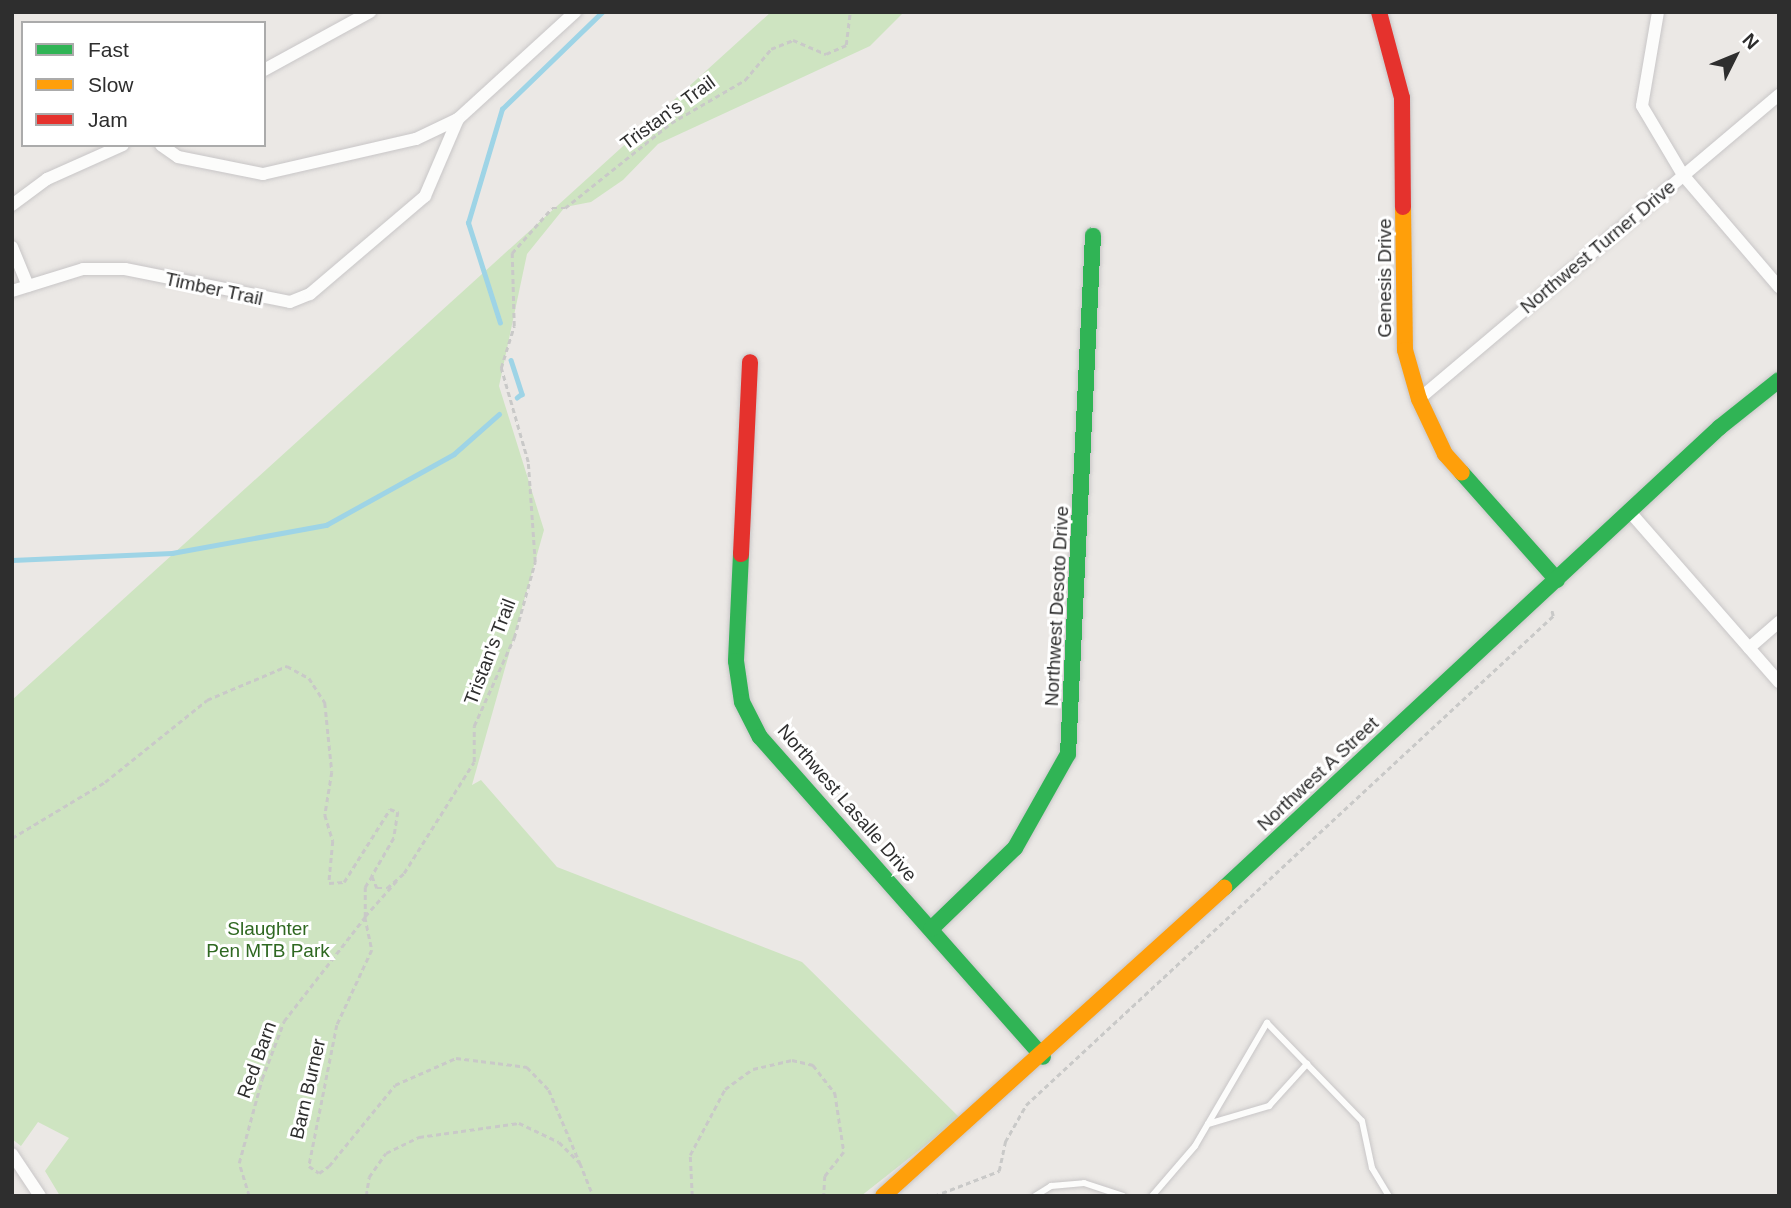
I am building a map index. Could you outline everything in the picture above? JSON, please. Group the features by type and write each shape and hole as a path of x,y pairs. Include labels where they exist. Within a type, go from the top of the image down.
{"street":[{"path":"266,69 370,12"},
{"path":"164,147 178,157 239,170 289,172 416,139 458,119 575,12"},
{"name":"Genesis Drive","path":"1379,12 1402,98 1405,350 1419,399 1445,454 1557,580"},
{"path":"1658,12 1642,106 1683,175 1779,287"},
{"name":"Northwest Turner Drive","path":"1419,399 1779,95"},
{"name":"Timber Trail","path":"12,291 83,269 125,269 290,302 310,294 425,195 458,119"},
{"path":"12,205 47,179 119,147"},
{"name":"Northwest Desoto Drive","path":"931,929 1015,848 1068,754 1076,684 1093,236"},
{"path":"12,247 28,286"},
{"name":"Northwest Lasalle Drive","path":"750,362 736,661 742,702 760,737 1043,1057"},
{"name":"Northwest A Street","path":"883,1196 1043,1057 1630,512 1779,380"},
{"path":"1630,512 1779,682"},
{"path":"1749,648 1779,622"},
{"path":"12,1154 40,1196"}],"lane":[{"path":"1152,1196 1208,1124 1267,1023 1362,1121 1372,1168 1389,1196"},
{"path":"1208,1124 1269,1106 1307,1064"},
{"path":"1035,1196 1051,1186 1084,1183 1123,1196"}],"path":[{"name":"Tristan's Trail","path":"372,876 377,888 387,888 404,873 456,800 474,762 474,726 514,638 535,562 528,462 501,368 514,326 512,253 552,208 565,208 671,123 746,80 771,49 793,40 826,54 846,46 850,12"},
{"path":"934,1196 999,1171 1005,1142 1026,1105 1546,623 1551,608"},
{"path":"12,838 105,782 207,700 286,666 309,678 325,703 332,772 325,815 333,841 330,883 344,882 380,817 390,809 398,812 394,838 365,887 365,917"},
{"path":"365,917 404,873"},
{"name":"Barn Burner","path":"365,917 372,950 337,1025 309,1166 319,1173 328,1166 395,1085 456,1058 527,1067 549,1090 580,1163"},
{"name":"Red Barn","path":"250,1196 240,1163 244,1134 284,1021 365,917"},
{"path":"692,1196 690,1154 725,1089 753,1069 792,1060 813,1065 835,1093 844,1152 825,1176 824,1196"},
{"path":"366,1196 369,1177 386,1153 419,1137 496,1124 519,1123 559,1142 580,1163 593,1196"}],"green space":[{"name":"Slaughter Pen MTB Park","path":"771,12 904,12 870,46 658,144 623,180 591,202 565,207 527,254 499,386 544,530 472,785 481,780 557,867 802,962 960,1118 861,1196 60,1196 45,1171 69,1138 38,1122 21,1146 12,1139 12,700"}],"waterway":[{"path":"500,323 468,223 502,109 602,12"},
{"path":"511,360 522,394 517,398"},
{"path":"12,560 172,553 326,525 454,454 499,414"}],"traffic: fast":[{"path":"931,929 1015,848 1068,754 1093,236"},
{"path":"1224,888 1720,427 1779,380"},
{"path":"1462,473 1557,580"},
{"path":"741,554 736,661 742,702 760,737 1043,1057"}],"traffic: slow":[{"path":"1403,207 1405,350 1419,399 1445,454 1462,473"},
{"path":"883,1196 1224,888"}],"traffic: jam":[{"path":"1379,12 1402,98 1403,207"},
{"path":"741,554 750,362"}]}
